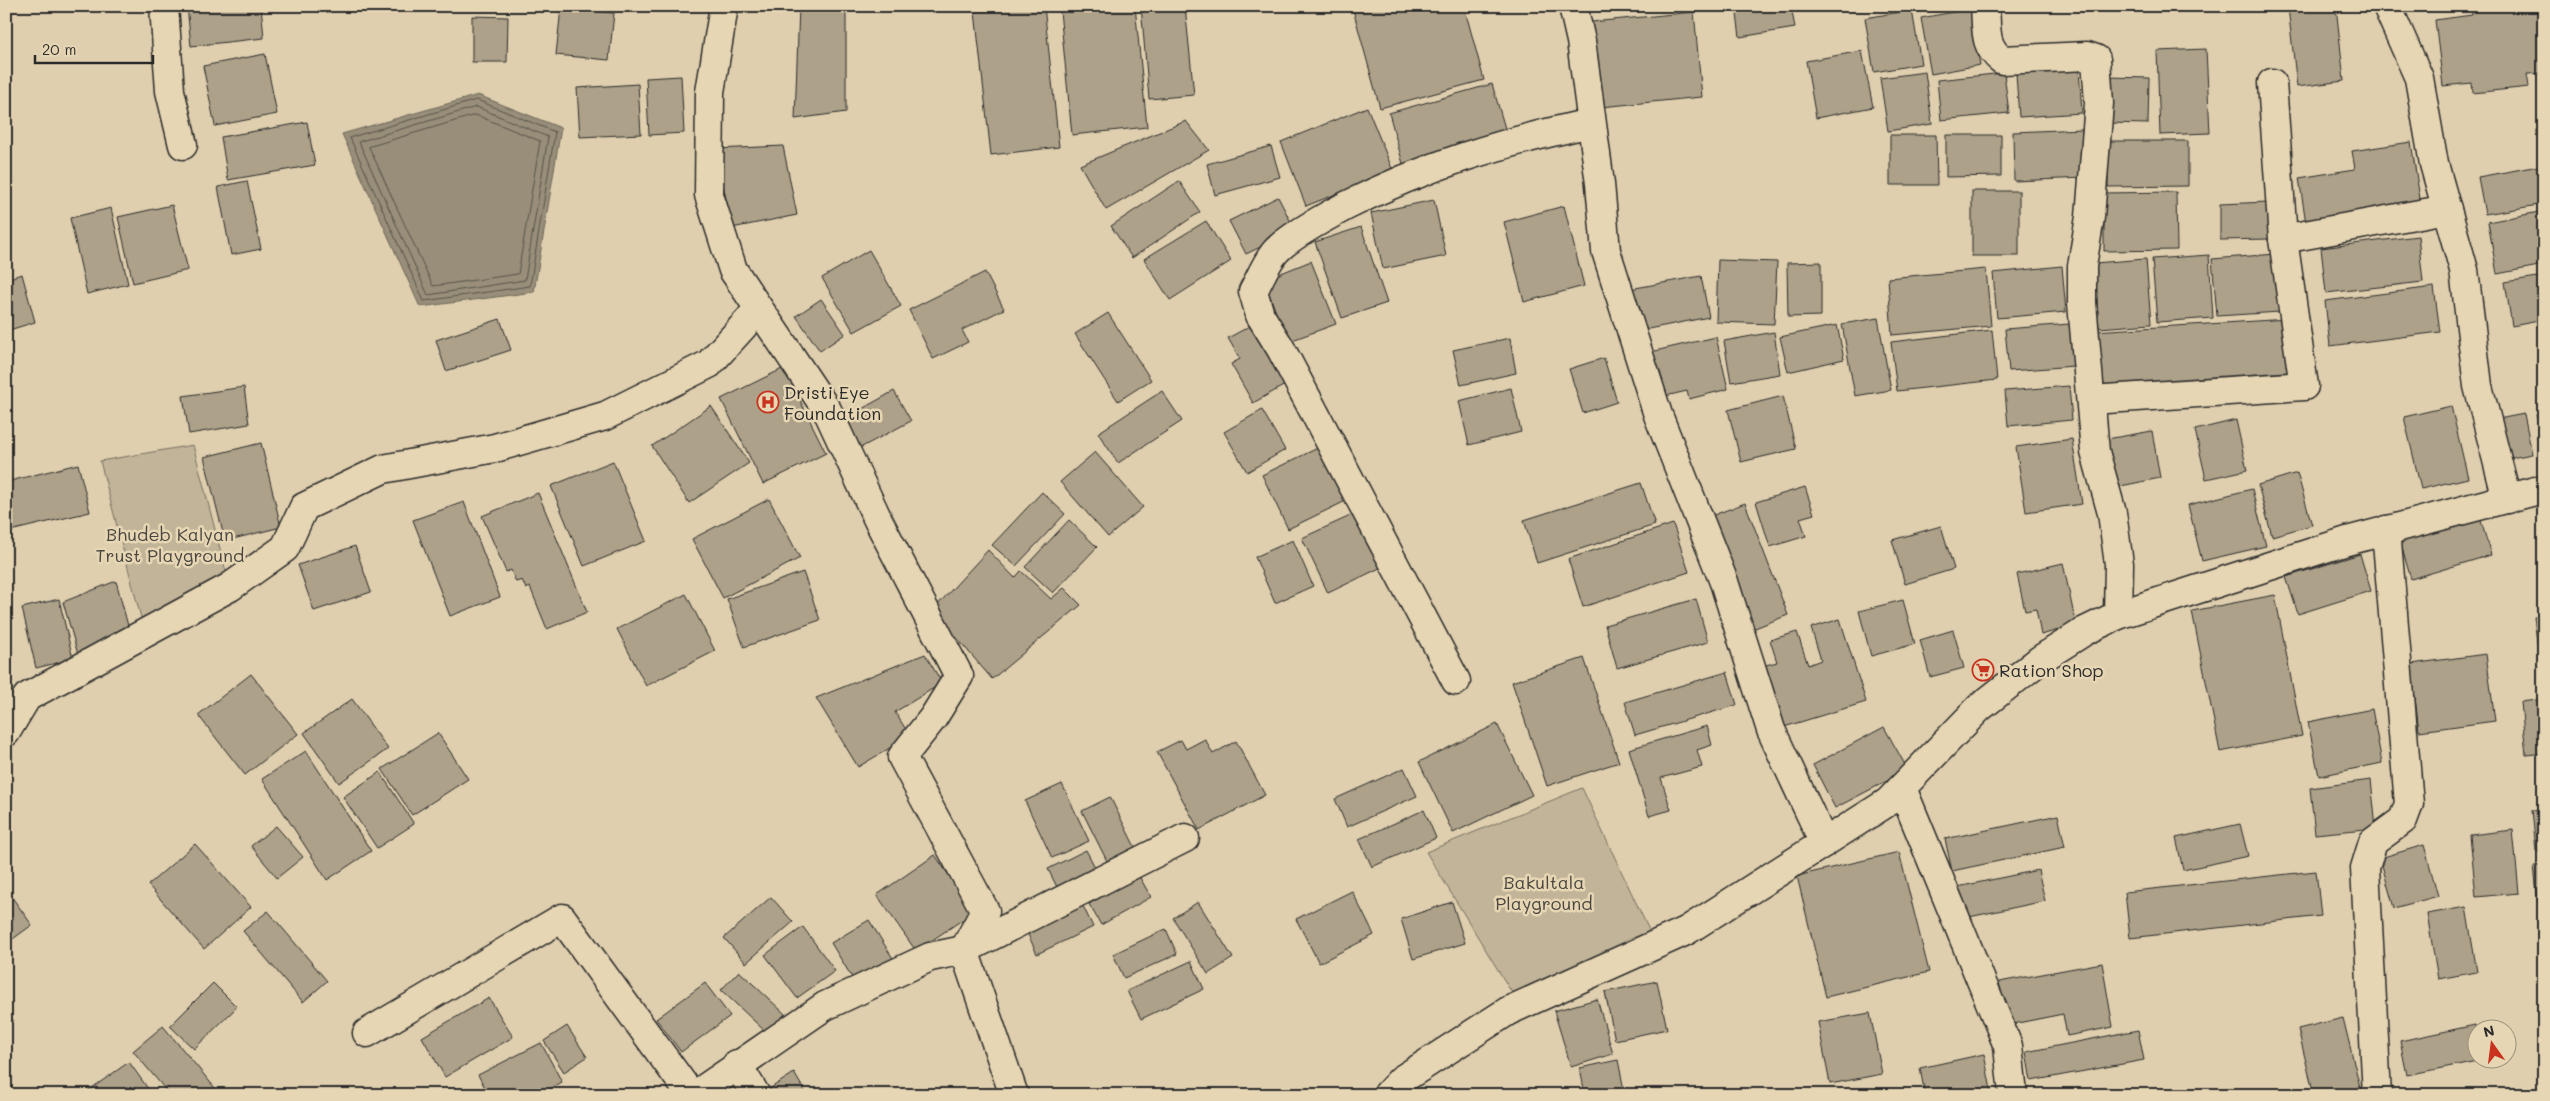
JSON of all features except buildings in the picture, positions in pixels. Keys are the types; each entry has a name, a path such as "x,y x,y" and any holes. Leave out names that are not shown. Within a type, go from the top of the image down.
{"street":[{"path":"164,6 170,90 183,145"},
{"path":"724,6 710,92 709,195 733,270 826,410 878,520 959,676 933,718 902,757 985,911 964,950 1014,1095"},
{"path":"1574,6 1581,41 1600,184 1606,252 1627,323 1658,415 1724,582 1771,730 1824,843"},
{"path":"1985,6 1987,36 1991,52 2002,60 2087,56 2096,59 2099,103 2090,217 2082,266 2082,302 2095,452 2112,513 2119,564 2118,615"},
{"path":"2387,6 2419,78 2434,164 2464,270 2478,386 2507,499"},
{"path":"2091,400 2304,386 2283,239 2272,83"},
{"path":"1456,681 1281,349 1260,316 1253,292 1275,252 1320,220 1396,181 1470,153 1534,135 1591,123"},
{"path":"2283,239 2447,209"},
{"path":"6,732 27,697 239,582 285,548 304,507 383,469 495,448 605,416 709,364 758,310"},
{"path":"1388,1095 1401,1080 1508,1011 1686,931 1888,802 1978,708 2041,659 2085,631 2118,615 2347,540 2544,491"},
{"path":"2377,1095 2364,868 2373,842 2403,820 2409,804 2386,530"},
{"path":"1902,788 2008,1046 2014,1095"},
{"path":"695,1095 737,1064 825,1006 930,957 964,950 1185,838"},
{"path":"367,1033 562,918 691,1095"},
{"path":"737,1064 756,1095"}],"green space":[{"name":"Bhudeb Kalyan Trust Playground","path":"193,445 230,587 145,633 100,461"},
{"name":"Bakultala Playground","path":"1582,788 1656,945 1520,1006 1426,852"}],"water":[{"path":"478,95 561,128 534,292 420,307 342,134"}],"place":[{"name":"Dristi Eye Foundation","path":"768,402"},
{"name":"Ration Shop","path":"1983,670"}]}
